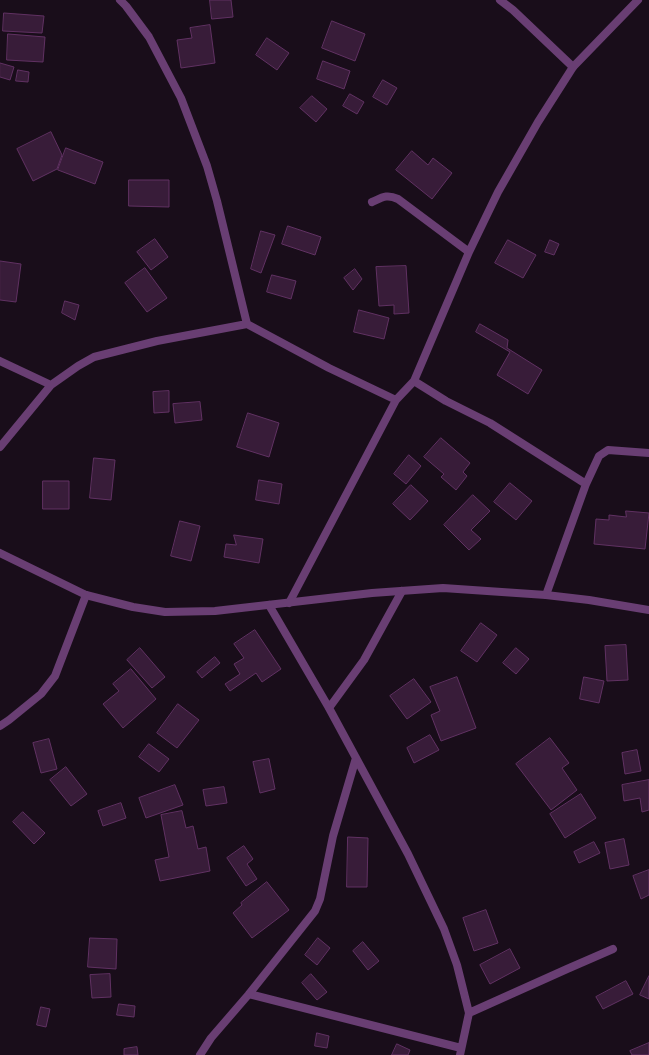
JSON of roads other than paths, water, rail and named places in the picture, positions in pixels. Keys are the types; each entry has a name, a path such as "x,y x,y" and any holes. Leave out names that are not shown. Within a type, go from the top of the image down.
{"street":[{"path":"120,0 149,37 181,98 207,166 218,201 247,324"},
{"path":"500,0 513,10 573,67"},
{"path":"289,603 396,400 414,381 469,252 498,192 538,122 573,67 638,0"},
{"path":"372,202 386,196 391,196 398,199 469,252"},
{"path":"0,447 51,385 94,357 158,341 247,324 330,368 396,400"},
{"path":"0,361 51,385"},
{"path":"414,381 446,401 490,422 586,484"},
{"path":"546,595 586,484 599,456 608,450 649,453"},
{"path":"0,553 86,595 133,607 165,612 215,611 402,590 444,588 546,595 589,600 649,610"},
{"path":"329,708 364,660 402,590"},
{"path":"0,726 41,694 55,676 86,595"},
{"path":"249,994 461,1051 469,1013 457,965 444,929 408,854 329,708 268,605"},
{"path":"200,1055 211,1038 249,994 315,911 320,899 333,836 356,758"},
{"path":"469,1013 613,949"}]}
